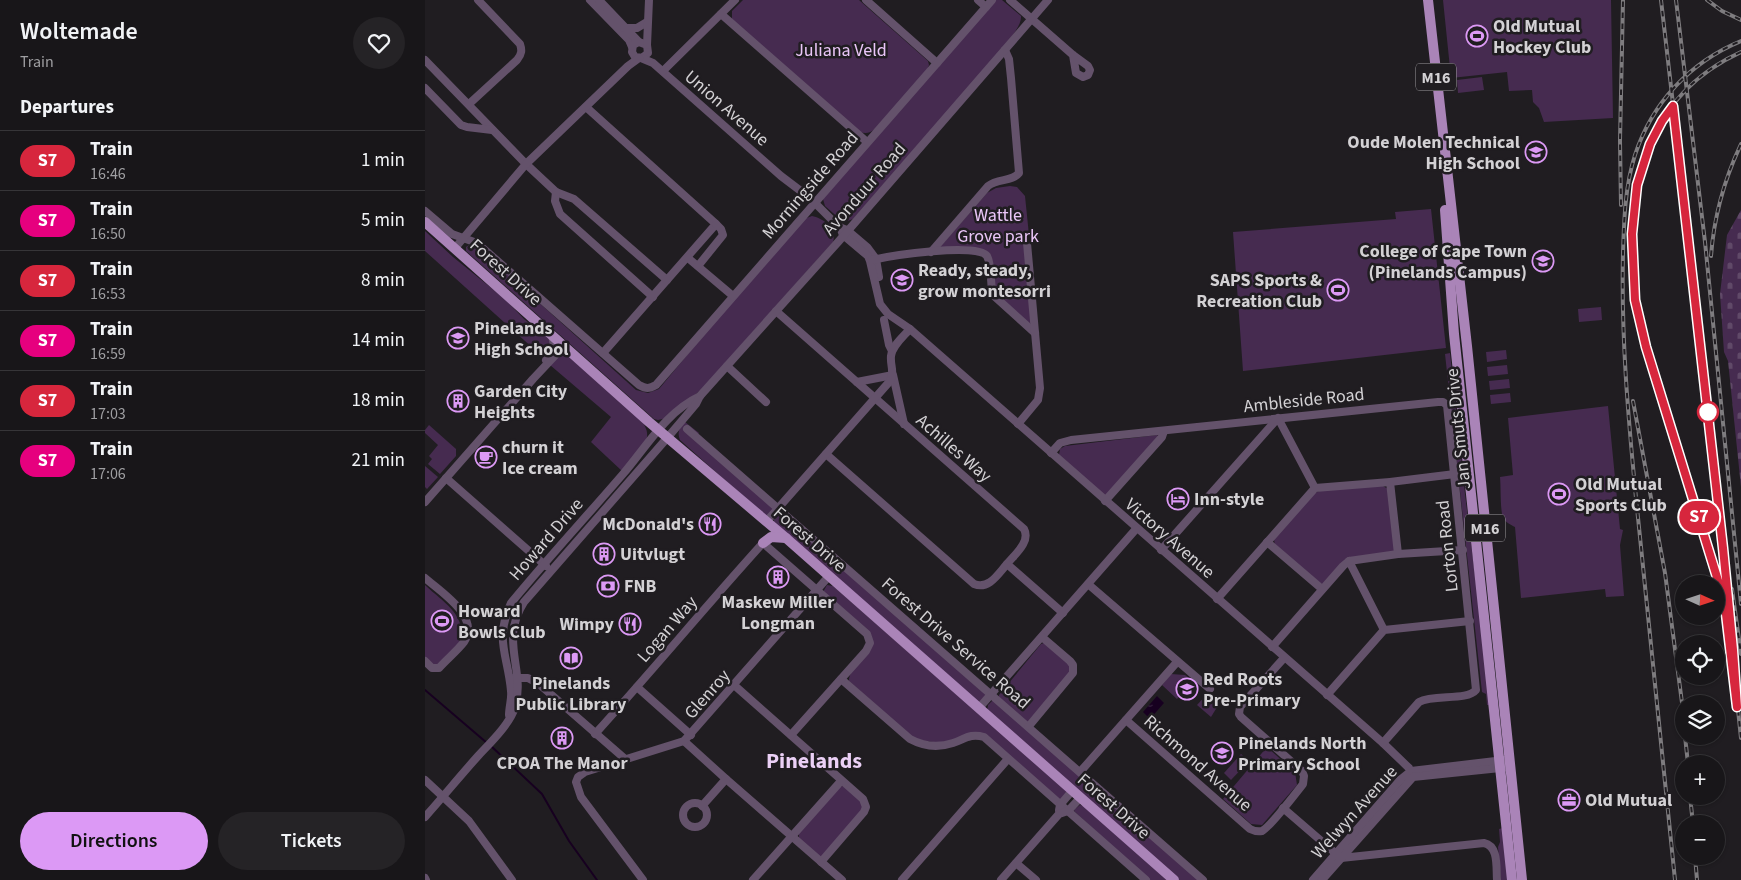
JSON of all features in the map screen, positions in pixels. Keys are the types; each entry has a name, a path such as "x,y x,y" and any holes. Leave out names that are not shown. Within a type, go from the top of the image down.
{"main road":[{"name":"Jan Smuts Drive","path":"1428,0 1467,346 1505,764 1512,880"},
{"name":"Forest Drive","path":"425,222 1174,880"},
{"path":"763,543 771,538 786,538"},
{"name":"Jan Smuts Drive","path":"1505,764 1522,880"}],"street":[{"path":"469,104 517,60 522,50 520,44 478,0"},
{"name":"Union Avenue","path":"590,0 622,29"},
{"name":"Union Avenue","path":"599,0 653,63 843,231"},
{"path":"455,248 526,164 628,66 640,50 647,26 649,0"},
{"path":"663,71 735,0"},
{"path":"866,0 937,62"},
{"path":"978,0 986,7"},
{"name":"Morningside Road","path":"603,353 639,385 651,388 656,385 991,0"},
{"path":"1010,0 1073,55"},
{"name":"Avonduur Road","path":"669,437 696,404 700,396 776,311 843,231 1048,0"},
{"path":"721,14 867,142"},
{"path":"622,29 647,26"},
{"path":"931,252 988,186 999,180 1013,178 1019,173 1009,58 1005,50"},
{"path":"425,60 492,130 556,192 574,199 667,280"},
{"path":"425,88 461,125 492,130"},
{"path":"587,107 721,229 723,235 698,266"},
{"path":"556,192 555,201 560,214 653,297"},
{"path":"425,211 452,234 477,243 603,353 716,224"},
{"path":"843,231 873,260 890,255 975,250 982,252 987,257 989,264 993,295 1035,333"},
{"path":"1018,424 1034,406 1040,394 1027,243"},
{"path":"688,258 733,296"},
{"name":"Victory Avenue","path":"873,260 880,304 888,314 910,329 1137,528 1383,744 1403,762 1412,774"},
{"name":"Achilles Way","path":"776,311 1024,529 1026,540 989,583 979,586 974,584 826,454"},
{"path":"884,320 889,345 892,350"},
{"path":"904,424 891,359 892,350 910,329"},
{"path":"535,376 553,348 552,334"},
{"path":"425,502 535,376 564,346"},
{"path":"727,366 766,402"},
{"path":"857,382 893,375"},
{"path":"767,522 893,375"},
{"name":"Avonduur Road","path":"659,429 691,400 700,396"},
{"name":"Ambleside Road","path":"1051,453 1065,441 1438,402 1443,402 1447,405"},
{"name":"Lorton Road","path":"1383,744 1419,702 1427,699 1470,694 1476,690 1477,684 1447,405"},
{"path":"1161,550 1278,418 1315,488"},
{"name":"Howard Drive","path":"513,678 502,641 504,618 511,603 634,461 659,429"},
{"name":"Forest Drive Service Road","path":"687,429 1203,880"},
{"path":"1105,501 1162,437 1164,431"},
{"name":"Howard Drive","path":"425,817 497,734 515,705 512,642 515,621 524,602 669,437"},
{"path":"692,444 697,437"},
{"path":"1217,599 1315,488 1455,474"},
{"path":"446,478 552,570"},
{"path":"1390,482 1398,554"},
{"path":"979,708 1137,528"},
{"path":"1267,542 1322,589"},
{"path":"763,543 867,634 870,643 866,651 791,735"},
{"name":"Logan Way","path":"595,734 763,543"},
{"path":"1272,647 1349,561 1398,554 1463,550"},
{"path":"1349,561 1384,630"},
{"path":"1007,564 1063,613"},
{"name":"Glenroy","path":"643,880 581,797 576,782 578,777 585,772 624,758 684,741 829,576"},
{"path":"425,578 461,610 467,622 464,642 439,668 431,668 425,660"},
{"path":"1088,584 1210,689"},
{"path":"1327,695 1384,630 1470,621"},
{"path":"1029,726 1073,673 1073,665 1070,661 1042,637"},
{"name":"Richmond Avenue","path":"1126,720 1250,829 1260,831 1265,829 1303,784 1304,776 1302,771 1241,717 1239,710 1284,658"},
{"path":"1080,772 1177,662"},
{"path":"513,678 528,678 539,684 624,758"},
{"path":"841,679 910,739 919,744 926,746 944,745 976,735 984,738 1146,880"},
{"path":"734,685 863,799 866,807 821,862"},
{"path":"637,687 691,735"},
{"path":"684,741 726,780 843,880"},
{"path":"608,764 611,747"},
{"path":"902,880 1007,760"},
{"path":"1401,779 1405,770 1403,762"},
{"name":"Welwyn Avenue","path":"1322,880 1401,779 1412,774 1505,764"},
{"name":"Welwyn Avenue","path":"1313,880 1339,856 1412,774"},
{"path":"425,780 469,821 512,880"},
{"path":"702,806 726,780"},
{"path":"753,880 841,781"},
{"path":"1059,814 1060,805 1076,794"},
{"path":"1001,880 1059,814 1068,811 1076,794"},
{"path":"1283,808 1339,856 1489,844 1493,847 1497,880"},
{"path":"1017,863 1036,880"}],"green space":[{"name":"Juliana Veld","path":"743,0 859,0 928,61 929,65 927,70 875,129 868,133 860,132 732,22 732,11"},
{"path":"996,0 1002,0 1021,16 1015,32 853,219 845,222 841,220 825,206 823,199 825,195"},
{"path":"1443,0 1611,0 1613,118 1544,122 1539,108 1533,102 1532,90 1509,91 1507,72 1451,78"},
{"path":"1482,77 1484,90 1458,93 1457,80"},
{"name":"Wattle Grove park","path":"1017,187 1025,196 1034,284 1031,323 1029,324 996,294 989,257 942,250 940,247 987,193 996,188"},
{"name":"SAPS Sports & Recreation Club","path":"1431,209 1446,348 1243,371 1233,232 1396,219 1395,212"},
{"path":"1741,210 1741,487 1728,361 1724,352 1720,294 1727,235"},
{"path":"812,216 821,219 829,225 833,233 833,242 702,389 667,418 658,420 654,419 466,251 466,247 469,245 476,246 636,390 648,393 659,389 735,297 804,219"},
{"path":"425,231 551,341 551,345 544,358 425,251"},
{"path":"1601,307 1602,320 1579,322 1578,309"},
{"path":"1506,350 1507,359 1487,362 1486,352"},
{"path":"1450,353 1491,705 1487,705 1486,694 1482,692 1445,354"},
{"path":"563,355 568,356 642,421 647,431 646,440 622,471 591,442 611,417 550,365"},
{"path":"1507,365 1508,374 1488,376 1487,367"},
{"path":"1509,379 1510,388 1490,390 1489,381"},
{"path":"1510,393 1511,402 1491,404 1490,395"},
{"name":"Old Mutual Sports Club","path":"1608,406 1620,529 1623,530 1620,545 1624,596 1606,597 1605,589 1521,598 1515,527 1503,518 1501,504 1500,477 1513,475 1508,418"},
{"path":"685,422 699,433 695,438 774,508 768,515 764,515 680,440 679,430"},
{"path":"429,425 456,449 456,456 440,474 428,464 432,459 429,456 438,445 425,433"},
{"path":"1157,435 1159,437 1108,495 1102,495 1059,455 1060,449 1065,446"},
{"path":"425,466 438,477 427,489 425,487"},
{"path":"1383,486 1388,489 1396,549 1394,553 1353,559 1323,585 1275,546 1274,539 1315,493 1322,490"},
{"path":"781,514 986,695 979,703 774,522 774,519"},
{"name":"Howard Bowls Club","path":"425,585 456,615 462,630 463,640 439,665 432,664 425,657"},
{"path":"827,585 833,586 1067,791 1062,801 986,737 951,744 915,740 849,681 852,671 867,654 872,645 823,592"},
{"path":"1044,643 1072,666 1072,670 1027,723 999,695 1041,644"},
{"path":"1171,674 1185,675 1199,686 1196,690 1186,682 1180,689 1183,692 1177,699 1162,685"},
{"path":"1207,694 1219,704 1211,717 1197,705"},
{"path":"993,700 1199,880 1179,880 987,711 988,705"},
{"path":"1267,747 1295,772 1297,785 1262,825 1251,824 1223,799"},
{"path":"1241,754 1248,762 1231,780 1224,773"},
{"path":"843,786 863,802 863,811 821,858 799,840 799,832 839,787"},
{"path":"1080,805 1084,806 1169,880 1149,880 1074,811"},
{"path":"1503,828 1509,880 1501,880 1498,847 1500,842 1499,829"}],"water":[{"path":"1157,696 1164,703 1150,719 1143,712"}],"waterway":[{"path":"425,690 487,743"},
{"path":"491,746 542,794 569,841 597,880"}],"railway":[{"path":"1621,205 1620,141 1623,0"},
{"path":"1661,0 1728,597"},
{"path":"1676,0 1705,242 1741,604"},
{"path":"1707,0 1722,11 1741,20"},
{"path":"1675,880 1628,406 1623,314 1625,216 1627,191 1635,155 1642,136 1652,118 1675,86 1705,60 1741,41"},
{"path":"1741,52 1710,70 1684,91 1665,116 1650,143 1640,173 1634,205 1632,239 1635,297 1642,333 1704,530 1722,594 1732,655 1741,738"},
{"path":"1711,256 1721,198 1741,144"},
{"path":"1633,401 1665,573 1681,695"},
{"path":"1732,589 1741,654"},
{"path":"1686,745 1687,755"},
{"path":"1691,805 1692,815"},
{"path":"1696,865 1697,880"}],"train":[{"name":"S7","path":"1673,106 1723,548 1736,677 1737,707 1726,614 1720,587 1646,347 1635,300 1632,234 1633,209 1637,185 1642,164 1653,135 1673,106"}],"place":[{"name":"Old Mutual Hockey Club","path":"1477,36"},
{"name":"Oude Molen Technical High School","path":"1536,152"},
{"name":"College of Cape Town (Pinelands Campus)","path":"1543,261"},
{"name":"Ready, steady, grow montesorri","path":"902,280"},
{"name":"SAPS Sports & Recreation Club","path":"1338,290"},
{"name":"Pinelands High School","path":"458,338"},
{"name":"Garden City Heights","path":"458,401"},
{"name":"churn it Ice cream","path":"486,457"},
{"name":"Old Mutual Sports Club","path":"1559,494"},
{"name":"Inn-style","path":"1178,499"},
{"name":"McDonald's","path":"710,524"},
{"name":"Uitvlugt","path":"604,554"},
{"name":"Maskew Miller Longman","path":"778,577"},
{"name":"FNB","path":"608,586"},
{"name":"Howard Bowls Club","path":"442,621"},
{"name":"Wimpy","path":"630,624"},
{"name":"Pinelands Public Library","path":"571,658"},
{"name":"Red Roots Pre-Primary","path":"1187,689"},
{"name":"CPOA The Manor","path":"562,738"},
{"name":"Pinelands North Primary School","path":"1222,753"},
{"name":"Old Mutual","path":"1569,800"}],"district":[{"name":"Pinelands","path":"814,760"}]}
